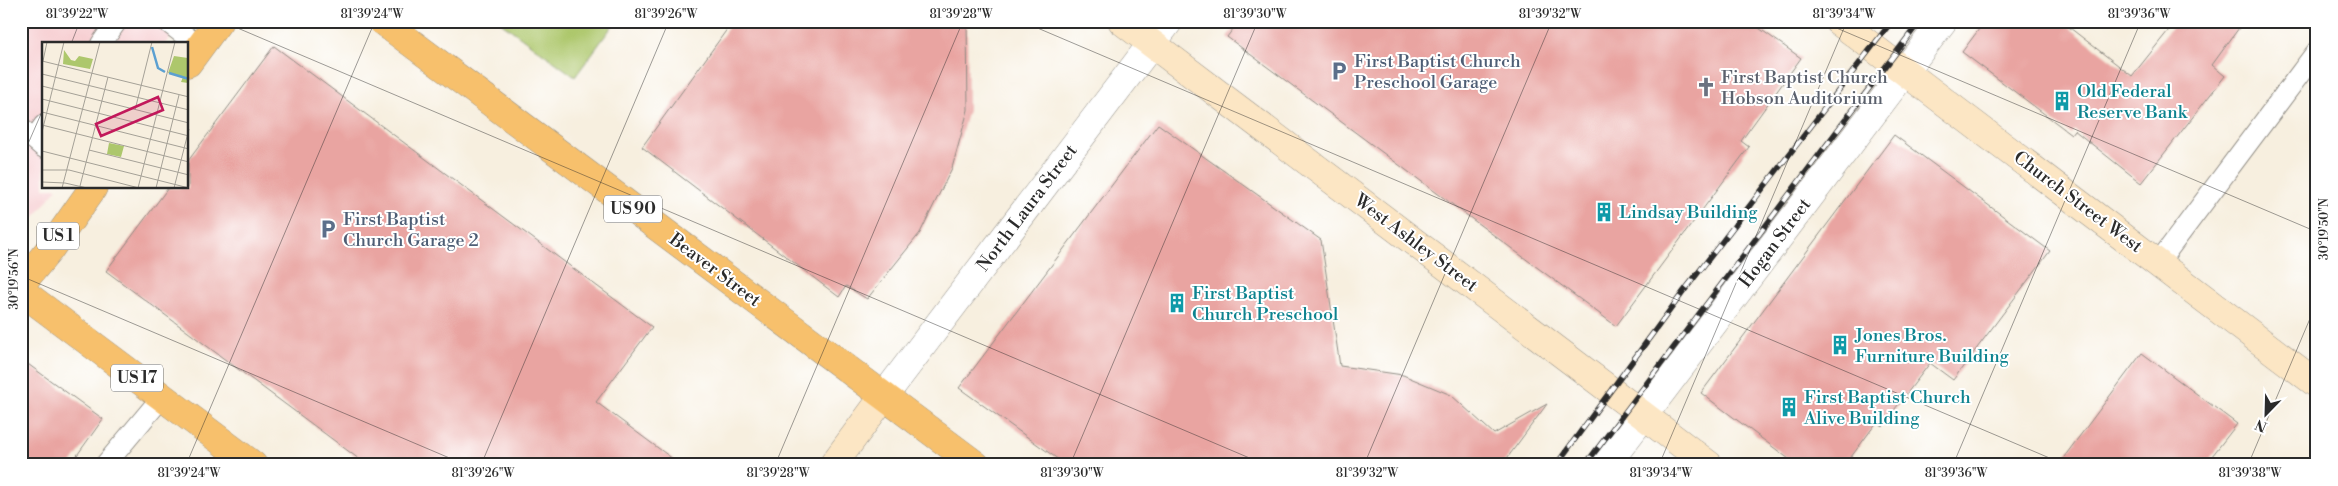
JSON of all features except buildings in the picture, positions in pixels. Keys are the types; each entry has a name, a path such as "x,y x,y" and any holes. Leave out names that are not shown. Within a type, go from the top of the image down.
{"main road":[{"path":"194,55 219,21"},
{"name":"Beaver Street","path":"382,21 976,465"},
{"name":"US 1","path":"21,284 50,249 90,189"},
{"name":"US 17","path":"21,291 253,465"}],"street":[{"name":"West Ashley Street","path":"1122,21 1709,465"},
{"name":"North Laura Street","path":"884,396 1170,21"},
{"name":"Church Street West","path":"1838,21 2317,384"},
{"name":"Hogan Street","path":"1606,465 1944,21"},
{"path":"833,465 884,396"}],"lane":[{"path":"102,42 117,21"},
{"path":"166,21 183,42"},
{"path":"2158,263 2317,52"},
{"path":"105,465 162,397"}],"shaded area":[{"path":"21,21 183,21 167,42 42,42 42,189 56,189 33,219 21,225"}],"green space":[{"path":"499,21 616,21 575,77"}],"railway":[{"path":"1556,465 1684,291 1892,21"},
{"path":"1585,465 1920,21"}],"place":[{"name":"First Baptist Church Preschool Garage","path":"1339,71"},
{"name":"First Baptist Church Hobson Auditorium","path":"1706,87"},
{"name":"Old Federal Reserve Bank","path":"2062,101"},
{"name":"Lindsay Building","path":"1604,212"},
{"name":"First Baptist Church Garage 2","path":"328,229"},
{"name":"First Baptist Church Preschool","path":"1177,303"},
{"name":"Jones Bros. Furniture Building","path":"1840,345"},
{"name":"First Baptist Church Alive Building","path":"1789,407"}]}
